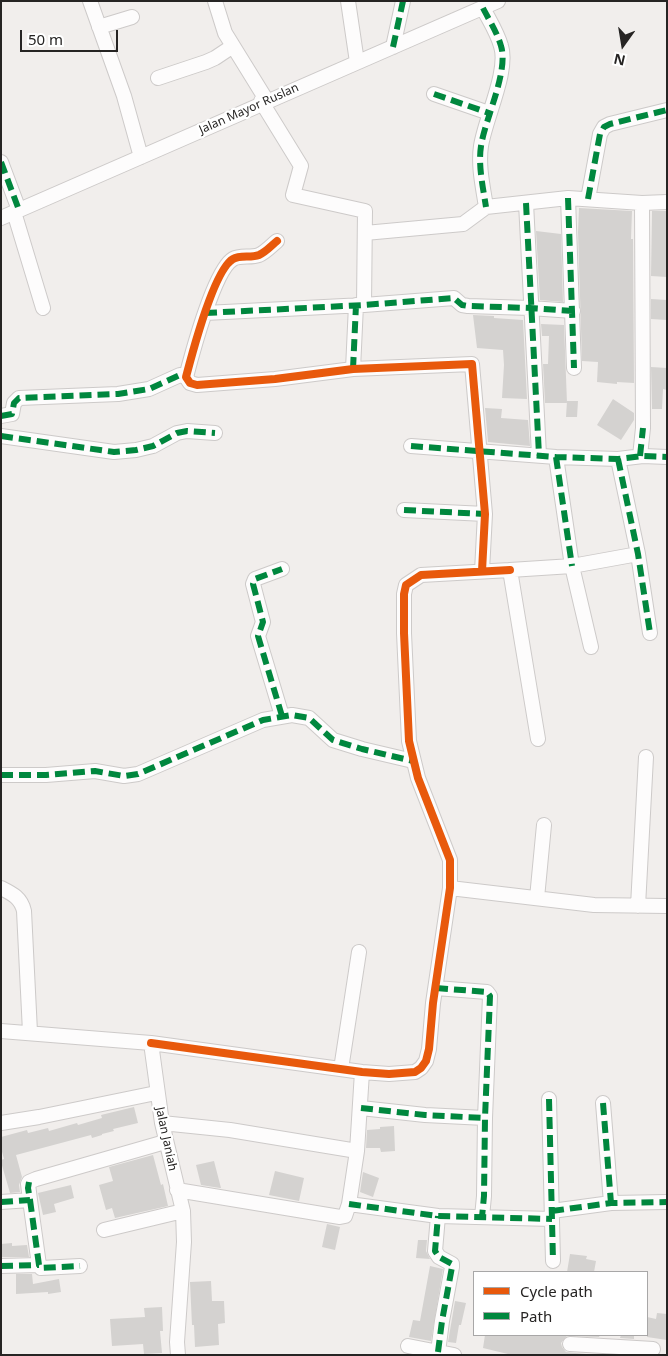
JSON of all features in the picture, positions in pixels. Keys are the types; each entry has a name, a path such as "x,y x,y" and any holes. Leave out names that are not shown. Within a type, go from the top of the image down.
{"street":[{"path":"90,1 124,96 141,157"},
{"path":"216,1 225,33 301,166 293,195 365,211 360,305 353,369"},
{"path":"348,1 357,62"},
{"path":"393,47 402,1"},
{"path":"486,207 480,168 481,147 500,75 502,47 488,4"},
{"name":"Jalan Mayor Ruslan","path":"12,213 488,4"},
{"path":"99,27 132,17"},
{"path":"158,78 215,58 233,46"},
{"path":"434,94 489,113"},
{"path":"588,199 600,134 604,127 667,110"},
{"path":"1,162 12,213 42,308"},
{"path":"365,233 463,224 486,207 568,198 667,202"},
{"path":"568,198 574,368"},
{"path":"640,456 643,428 642,202"},
{"path":"526,203 539,455"},
{"path":"186,377 194,344 215,286 230,260 238,257 259,255 278,241"},
{"path":"205,313 454,298 462,305 468,306 573,311"},
{"path":"1,416 12,414 17,398 118,394 149,389 180,375 186,377 190,383 197,385 275,379 353,369 472,364 485,514 482,571"},
{"path":"1,436 114,452 153,446 177,433 186,431 215,433"},
{"path":"411,446 556,457 618,459 640,456 667,457"},
{"path":"556,457 572,566 591,647"},
{"path":"618,459 638,554 650,633"},
{"path":"404,510 485,514"},
{"path":"1,1031 151,1043 362,1072 415,1072 421,1068 426,1061 429,1049 450,888 450,860 438,826 426,803 409,741 404,633 404,590 406,585 422,575 572,566 638,554"},
{"path":"282,569 255,579 253,584 262,622 258,636 282,716"},
{"path":"510,570 538,739"},
{"path":"1,775 46,775 95,771 124,776 138,774 263,720 292,715 309,718 333,740 413,761"},
{"path":"638,906 646,757"},
{"path":"537,898 544,825"},
{"path":"1,888 16,896 22,903 24,911 30,1032"},
{"path":"450,888 594,906 667,906"},
{"path":"341,1069 359,952"},
{"path":"436,988 479,990 487,992 490,996 482,1217"},
{"name":"Jalan Janiah","path":"151,1043 156,1093 165,1142 183,1211 184,1242 177,1342 178,1355"},
{"path":"178,1190 340,1217 345,1216 349,1204 357,1151 362,1072"},
{"path":"1,1123 156,1093"},
{"path":"549,1099 553,1262"},
{"path":"603,1103 611,1204"},
{"path":"361,1108 425,1115 485,1118"},
{"path":"162,1123 230,1130 357,1151"},
{"path":"39,1265 28,1188 29,1182 165,1142"},
{"path":"1,1202 30,1200"},
{"path":"349,1204 438,1216 482,1217 552,1215 611,1204 667,1202"},
{"path":"104,1230 183,1211"},
{"path":"438,1216 435,1250 439,1257 452,1264 438,1352"},
{"path":"1,1266 39,1265 41,1268 45,1268 80,1266"},
{"path":"570,1344 653,1348"},
{"path":"408,1346 454,1355"}],"building":[{"path":"579,208 632,211 634,383 597,382 598,362 582,361"},
{"path":"652,211 667,211 667,277 651,276"},
{"path":"536,231 561,234 563,302 540,300"},
{"path":"651,299 667,300 667,320 651,319"},
{"path":"473,315 523,320 527,399 502,398 503,350 477,348"},
{"path":"541,324 564,325 567,403 545,403 543,364 548,364 549,336 542,336"},
{"path":"651,367 667,368 667,390 663,389 662,409 652,409"},
{"path":"613,399 634,413 634,420 621,440 597,425"},
{"path":"567,401 578,401 577,417 566,417"},
{"path":"485,408 502,409 501,418 528,420 530,446 488,442"},
{"path":"134,1107 138,1123 113,1129 114,1131 92,1138 91,1135 16,1155 22,1177 19,1185 20,1192 10,1193 1,1162 4,1159 1,1137 27,1130 28,1133 48,1128 49,1131 77,1123 78,1125 102,1118 101,1115"},
{"path":"394,1126 395,1151 381,1152 380,1148 366,1148 367,1130"},
{"path":"153,1155 168,1206 115,1218 112,1208 106,1210 99,1185 113,1181 109,1167"},
{"path":"214,1161 221,1188 201,1185 196,1165"},
{"path":"275,1171 304,1178 299,1201 269,1195"},
{"path":"363,1172 379,1178 373,1197 360,1192"},
{"path":"71,1185 74,1198 54,1204 56,1212 43,1215 38,1193"},
{"path":"327,1224 340,1227 335,1250 322,1247"},
{"path":"418,1240 427,1240 426,1251 430,1259 416,1258"},
{"path":"12,1243 12,1246 27,1245 29,1257 1,1257 1,1244"},
{"path":"570,1254 587,1256 586,1259 596,1261 594,1271 567,1271"},
{"path":"430,1266 443,1269 431,1341 409,1337 413,1320 420,1321"},
{"path":"16,1274 32,1274 33,1284 59,1279 61,1292 16,1294"},
{"path":"211,1281 212,1301 224,1301 225,1323 218,1324 219,1345 195,1347 190,1282"},
{"path":"455,1301 466,1303 456,1343 448,1342"},
{"path":"162,1307 163,1331 160,1331 162,1353 144,1354 143,1344 112,1346 110,1319 145,1317 144,1308"},
{"path":"657,1313 667,1314 667,1340 647,1337 648,1317 656,1319"},
{"path":"485,1336 567,1336 561,1343 566,1352 596,1355 512,1355 483,1348"},
{"path":"567,1336 600,1336 599,1337"},
{"path":"621,1336 634,1336 634,1339 620,1338"}],"marked path":[{"path":"393,47 403,1"},
{"path":"483,8 497,36 503,56 499,82 483,135 480,154 480,169 486,207"},
{"path":"434,94 489,113"},
{"path":"588,199 600,134 604,127 667,110"},
{"path":"1,162 19,210"},
{"path":"568,198 574,368"},
{"path":"526,203 539,455"},
{"path":"205,313 364,305 454,298 462,305 468,306 573,311"},
{"path":"353,369 356,305"},
{"path":"1,416 12,414 14,403 19,398 118,394 149,389 180,375 186,377"},
{"path":"640,456 643,428"},
{"path":"1,436 114,452 153,446 177,433 187,431 215,433"},
{"path":"411,446 556,457 618,459 643,456 667,457"},
{"path":"556,457 572,566"},
{"path":"618,459 638,554 650,633"},
{"path":"404,510 485,514"},
{"path":"282,569 255,579 253,584 263,622 258,636 282,716"},
{"path":"1,775 46,775 95,771 124,776 138,774 263,720 292,715 309,718 333,740 413,761"},
{"path":"436,988 487,992 490,996 482,1217"},
{"path":"549,1099 553,1261"},
{"path":"603,1103 611,1203"},
{"path":"361,1108 425,1115 485,1118"},
{"path":"1,1202 30,1200 29,1182"},
{"path":"30,1200 41,1268 80,1266"},
{"path":"552,1211 611,1203 667,1202"},
{"path":"349,1204 438,1216 552,1219"},
{"path":"438,1216 435,1251 439,1257 452,1264 452,1267 438,1352"},
{"path":"1,1266 39,1265"}],"cycle path":[{"path":"277,241 259,255 236,258 226,266 211,295 186,377 190,383 197,385 275,379 353,369 472,364 485,514 482,571"},
{"path":"151,1043 362,1072 389,1074 415,1072 421,1068 426,1061 429,1049 433,1003 450,888 450,860 418,778 409,741 404,594 406,585 421,575 510,570"}]}
